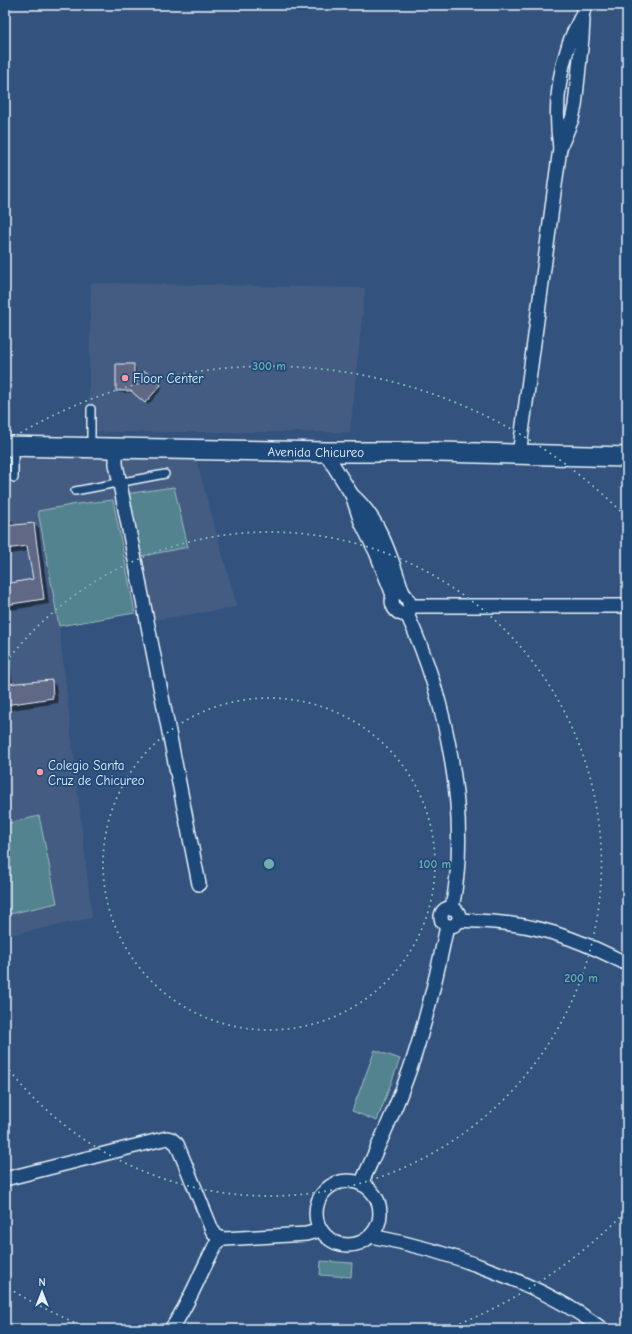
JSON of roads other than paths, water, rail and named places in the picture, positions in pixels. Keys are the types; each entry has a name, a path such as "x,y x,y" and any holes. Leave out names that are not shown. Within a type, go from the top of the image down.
{"main road":[{"name":"Avenida Chicureo","path":"10,446 325,452 439,452 627,457"}],"street":[{"path":"560,148 572,119 584,10"},
{"path":"519,455 560,148 557,118 559,85 568,47 584,10"},
{"path":"116,448 116,464 199,884"},
{"path":"325,452 352,495 361,522 398,594 407,597 409,610 434,685 446,731 453,776 458,848 457,877 452,908 459,914 453,923 414,1057 388,1124 361,1184"},
{"path":"409,610 627,606"},
{"path":"453,923 506,923 550,931 589,945 627,964"},
{"path":"5,1179 167,1138 171,1139 177,1144 212,1230 215,1235 220,1238 306,1234 321,1230"},
{"path":"340,1182 361,1184 367,1187 375,1196 380,1207 380,1220 375,1231 371,1236 356,1244 345,1245 334,1242 321,1230 317,1220 317,1209 320,1199 326,1190 340,1182"},
{"path":"371,1236 430,1250 503,1276 567,1306 586,1317 602,1329"},
{"path":"171,1329 188,1303 208,1256 220,1238"}],"lane":[{"path":"91,409 91,447"},
{"path":"10,446 14,478"},
{"path":"75,491 165,474"}],"place":[{"name":"Floor Center","path":"125,378"},
{"name":"Colegio Santa Cruz de Chicureo","path":"40,772"}]}
